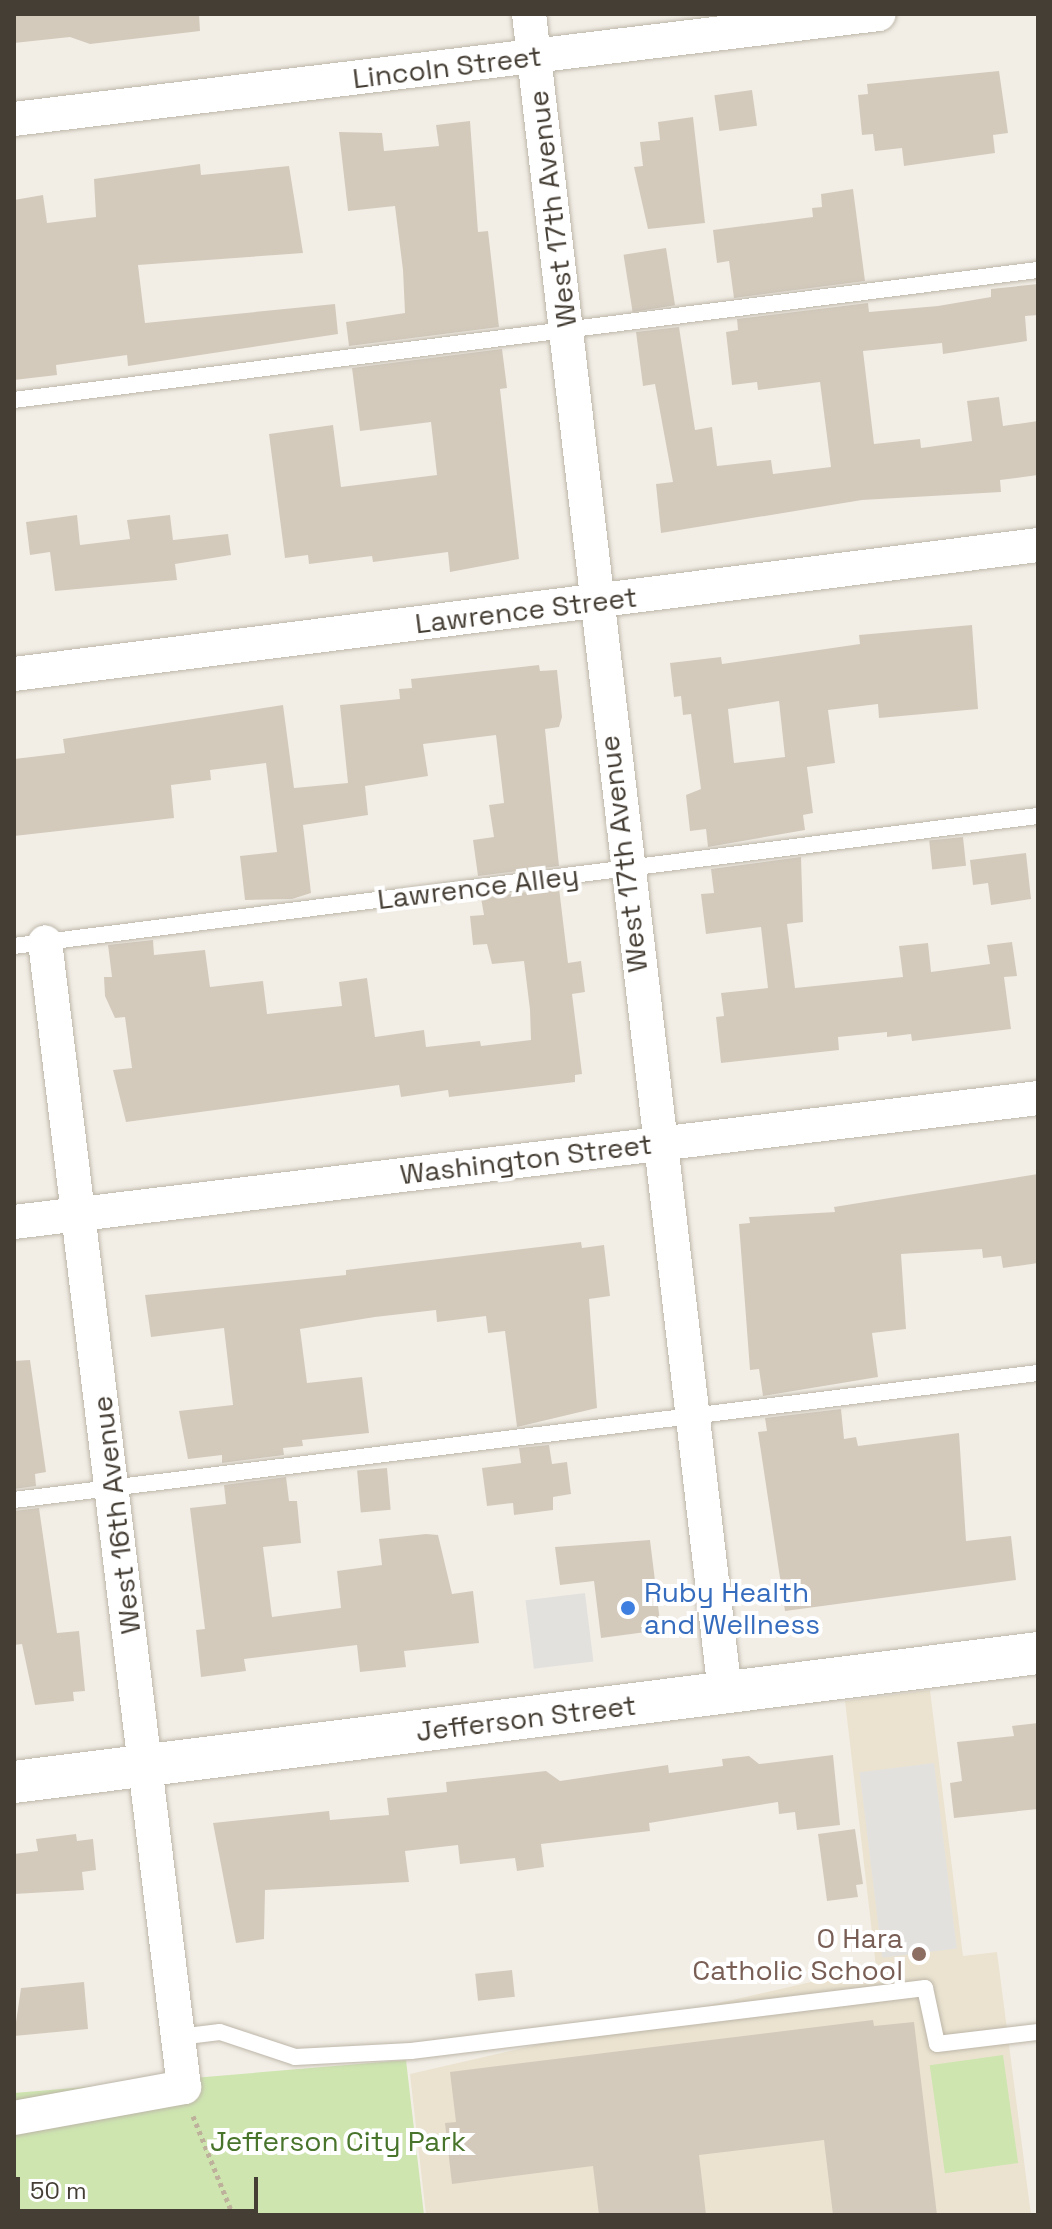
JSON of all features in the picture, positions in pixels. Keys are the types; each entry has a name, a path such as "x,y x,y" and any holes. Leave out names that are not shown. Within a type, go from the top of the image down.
{"street":[{"name":"West 17th Avenue","path":"529,14 657,1143 725,1692"},
{"name":"Lincoln Street","path":"14,119 879,14"},
{"name":"Lawrence Street","path":"15,665 594,602 1038,545"},
{"name":"West 16th Avenue","path":"29,944 78,1214 184,2087"},
{"name":"Washington Street","path":"14,1222 1038,1098"},
{"name":"Jefferson Street","path":"14,1782 1038,1653"},
{"path":"14,2118 184,2087"}],"lane":[{"path":"14,400 1038,270"},
{"name":"Lawrence Alley","path":"29,944 1038,816"},
{"path":"14,1500 1038,1373"},
{"path":"179,2037 220,2032 295,2057 411,2051 925,1988 937,2044 1038,2032"}],"path":[{"path":"184,2087 233,2215"}],"shaded area":[{"path":"585,1593 593,1661 534,1669 525,1600"},
{"name":"O Hara Catholic School","path":"930,1690 963,1956 997,1952 1031,2215 426,2215 410,2074 876,1967 845,1701"},
{"path":"934,1763 957,1949 882,1958 860,1772"}],"green space":[{"path":"1003,2055 1018,2163 945,2173 930,2065"},
{"name":"Jefferson City Park","path":"406,2060 424,2215 14,2215 14,2093"}],"building":[{"path":"14,14 199,14 200,31 90,44 70,37 14,43"},
{"path":"999,71 1008,133 993,135 995,153 904,166 902,148 875,151 873,134 862,135 858,95 868,94 867,84"},
{"path":"752,90 757,126 719,131 714,95"},
{"path":"693,117 705,223 648,229 634,167 643,166 640,142 660,140 658,122"},
{"path":"470,121 478,232 488,231 499,327 349,346 346,322 405,313 403,270 395,206 348,211 339,132 382,133 384,151 439,146 436,125"},
{"path":"200,164 201,175 289,166 303,253 138,265 145,323 335,304 338,334 128,366 127,355 56,365 57,375 14,380 14,200 43,195 47,223 96,217 94,179"},
{"path":"853,189 865,281 734,298 729,261 717,263 713,230 813,217 812,208 822,207 821,194"},
{"path":"666,248 675,305 633,312 624,255"},
{"path":"1038,284 1038,315 1025,316 1027,341 943,354 942,343 863,351 874,444 920,439 921,448 972,441 967,401 999,397 1003,426 1038,421 1038,475 1000,480 1001,492 862,500 661,533 656,484 673,482 655,384 643,386 636,332 679,327 695,430 712,427 717,466 771,460 773,474 831,467 820,382 758,390 757,382 732,385 726,332 738,330 737,319 868,303 869,312 938,306 991,297 991,289"},
{"path":"502,349 507,388 500,389 519,559 450,572 448,552 373,562 372,556 309,564 308,555 285,558 269,434 333,425 341,487 437,475 431,422 360,431 352,368"},
{"path":"77,515 80,545 130,539 127,520 170,515 173,540 228,534 231,555 175,564 177,580 55,591 50,552 30,555 26,522"},
{"path":"972,625 978,709 879,718 878,704 828,710 835,763 807,767 813,813 803,815 805,830 708,847 706,829 690,831 686,795 701,789 691,714 683,715 681,696 674,697 670,663 721,657 722,664 860,644 859,635","holes":["779,701 785,757 734,763 728,709"]},
{"path":"539,665 540,671 557,670 562,717 559,727 545,729 559,866 478,876 473,840 494,837 489,805 504,803 496,735 423,744 428,776 365,786 368,815 303,825 311,893 292,899 245,900 240,856 277,852 266,763 210,770 211,780 171,785 174,818 14,836 14,759 65,753 63,739 283,705 294,788 348,783 340,705 400,699 399,689 412,688 411,679"},
{"path":"963,837 966,866 932,869 929,841"},
{"path":"1026,853 1031,899 991,905 988,883 973,885 970,860"},
{"path":"801,857 803,922 787,924 795,988 903,977 899,946 928,943 931,972 990,964 987,945 1012,942 1017,976 1004,977 1011,1029 912,1041 911,1034 887,1037 887,1032 838,1037 839,1050 721,1063 716,1017 724,1016 721,993 768,988 761,927 706,934 701,894 714,893 711,869"},
{"path":"559,888 568,963 581,961 585,992 572,994 582,1074 575,1075 575,1082 449,1097 448,1090 401,1097 399,1085 126,1122 113,1070 132,1068 125,1017 115,1018 105,996 104,977 112,977 108,945 153,940 154,955 205,950 210,987 263,981 267,1014 342,1006 339,982 367,978 375,1037 424,1030 426,1047 480,1041 481,1046 531,1040 524,961 492,964 487,944 473,945 470,916 484,915 481,898"},
{"path":"1038,1174 1038,1263 1003,1268 1001,1256 983,1258 982,1249 901,1254 906,1329 872,1333 878,1377 763,1396 759,1369 750,1370 739,1224 750,1223 749,1217 835,1212 834,1207"},
{"path":"581,1242 582,1248 604,1245 610,1296 589,1299 597,1408 517,1427 505,1331 488,1333 486,1316 437,1322 436,1310 375,1317 300,1329 307,1383 362,1377 369,1433 302,1440 303,1446 283,1448 284,1455 222,1463 222,1455 188,1459 179,1411 233,1405 224,1328 151,1337 145,1295 346,1275 346,1270"},
{"path":"30,1360 46,1472 35,1474 36,1486 14,1489 14,1361"},
{"path":"841,1409 844,1439 856,1437 858,1446 959,1433 966,1541 1011,1536 1016,1580 785,1611 758,1432 767,1431 765,1418"},
{"path":"549,1445 552,1464 567,1462 571,1494 553,1497 553,1510 514,1515 513,1503 487,1506 482,1468 521,1463 519,1448"},
{"path":"387,1468 391,1510 361,1512 357,1471"},
{"path":"286,1477 289,1501 297,1501 301,1543 263,1547 272,1617 341,1608 337,1571 382,1565 379,1539 438,1535 452,1594 473,1591 479,1643 404,1651 406,1667 360,1672 357,1645 244,1659 246,1671 201,1677 196,1630 205,1629 190,1508 226,1504 224,1485"},
{"path":"39,1508 57,1633 79,1631 85,1691 73,1692 74,1701 35,1705 22,1644 14,1645 14,1511"},
{"name":"Ruby Health and Wellness","path":"650,1540 661,1630 601,1638 594,1581 560,1585 555,1547"},
{"path":"1038,1723 1038,1809 954,1818 950,1783 962,1781 957,1742 1014,1736 1012,1726"},
{"path":"833,1755 840,1825 797,1830 795,1812 779,1814 778,1802 649,1823 650,1831 541,1844 544,1867 517,1871 515,1858 460,1864 458,1845 405,1851 409,1882 265,1890 264,1939 236,1943 213,1823 329,1811 330,1820 389,1815 387,1798 447,1792 446,1782 546,1771 560,1781 668,1765 669,1773 723,1766 722,1759 749,1756 759,1764"},
{"path":"855,1829 863,1884 856,1885 858,1897 827,1901 818,1834"},
{"path":"76,1834 77,1841 93,1839 96,1870 82,1872 84,1890 14,1894 14,1854 38,1851 36,1839"},
{"path":"512,1970 515,1997 478,2001 475,1974"},
{"path":"84,1982 88,2029 14,2036 21,1988"},
{"path":"873,2020 874,2026 914,2022 937,2215 833,2215 824,2140 699,2155 706,2215 599,2215 593,2166 452,2184 445,2123 456,2122 450,2072"}],"place":[{"name":"Ruby Health and Wellness","path":"628,1608"},
{"name":"O Hara Catholic School","path":"919,1954"}]}
